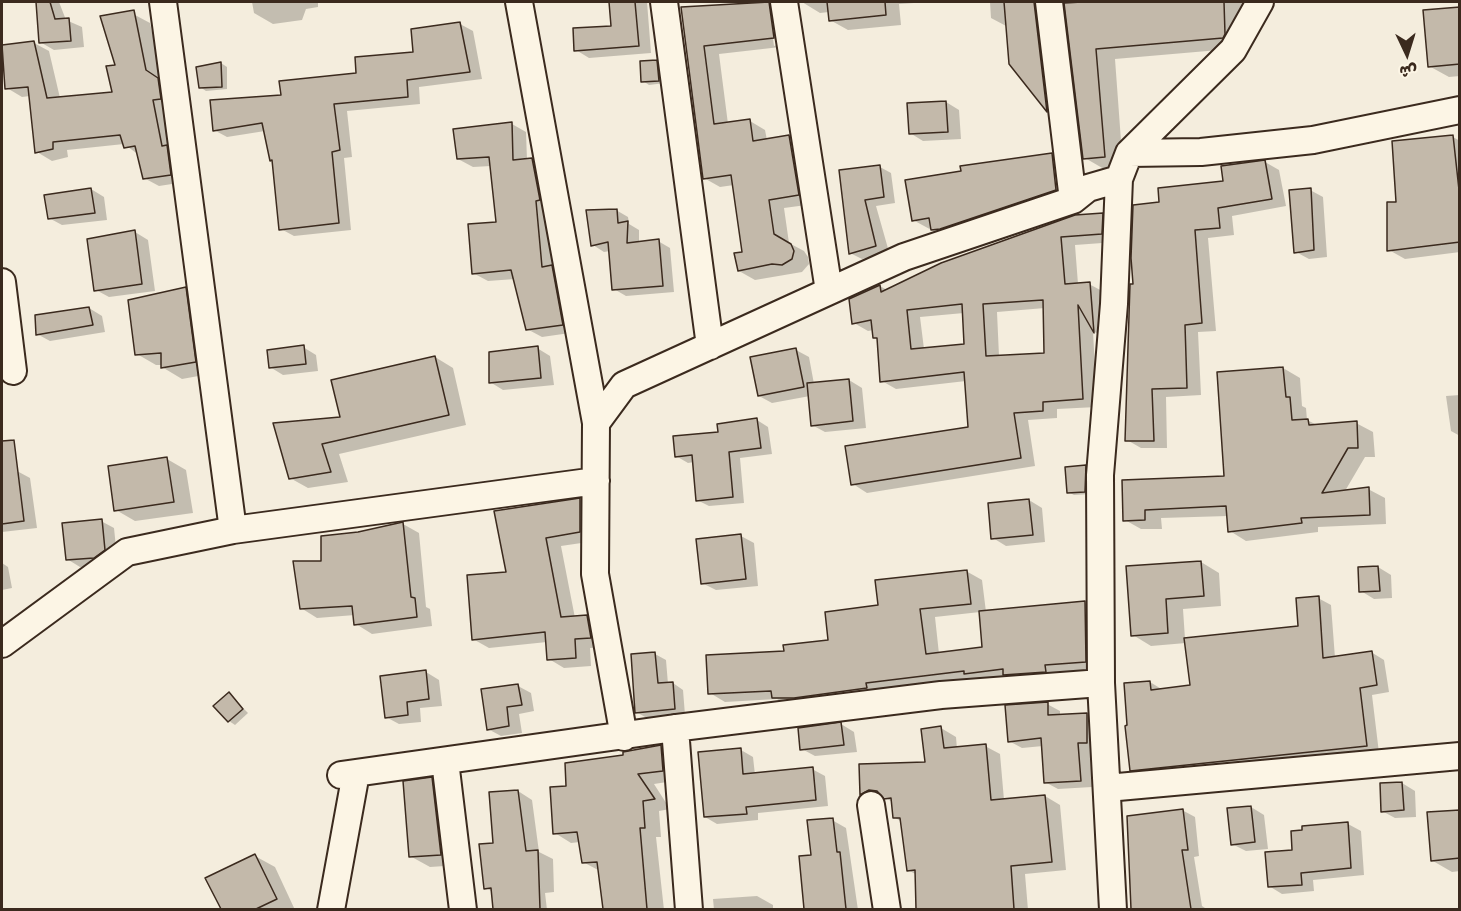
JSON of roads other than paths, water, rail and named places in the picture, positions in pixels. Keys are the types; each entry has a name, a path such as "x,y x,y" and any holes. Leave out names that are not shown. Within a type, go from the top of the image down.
{"street":[{"path":"163,2 233,530"},
{"path":"519,2 596,423 596,574 624,737"},
{"path":"664,2 710,346"},
{"path":"784,2 829,291"},
{"path":"1049,2 1073,200"},
{"path":"1113,909 1101,683 1100,475 1114,304 1119,179 1129,153 1233,50 1260,2"},
{"path":"1129,153 1201,152 1313,140 1460,110"},
{"path":"596,423 624,385 904,257 1073,200 1088,188 1119,179"},
{"path":"2,282 13,371"},
{"path":"2,644 127,552 233,530 596,481"},
{"path":"331,909 349,774 675,728 941,695 1101,683"},
{"path":"675,728 689,909"},
{"path":"1107,788 1460,756"},
{"path":"445,761 463,909"},
{"path":"871,805 887,909"}]}
